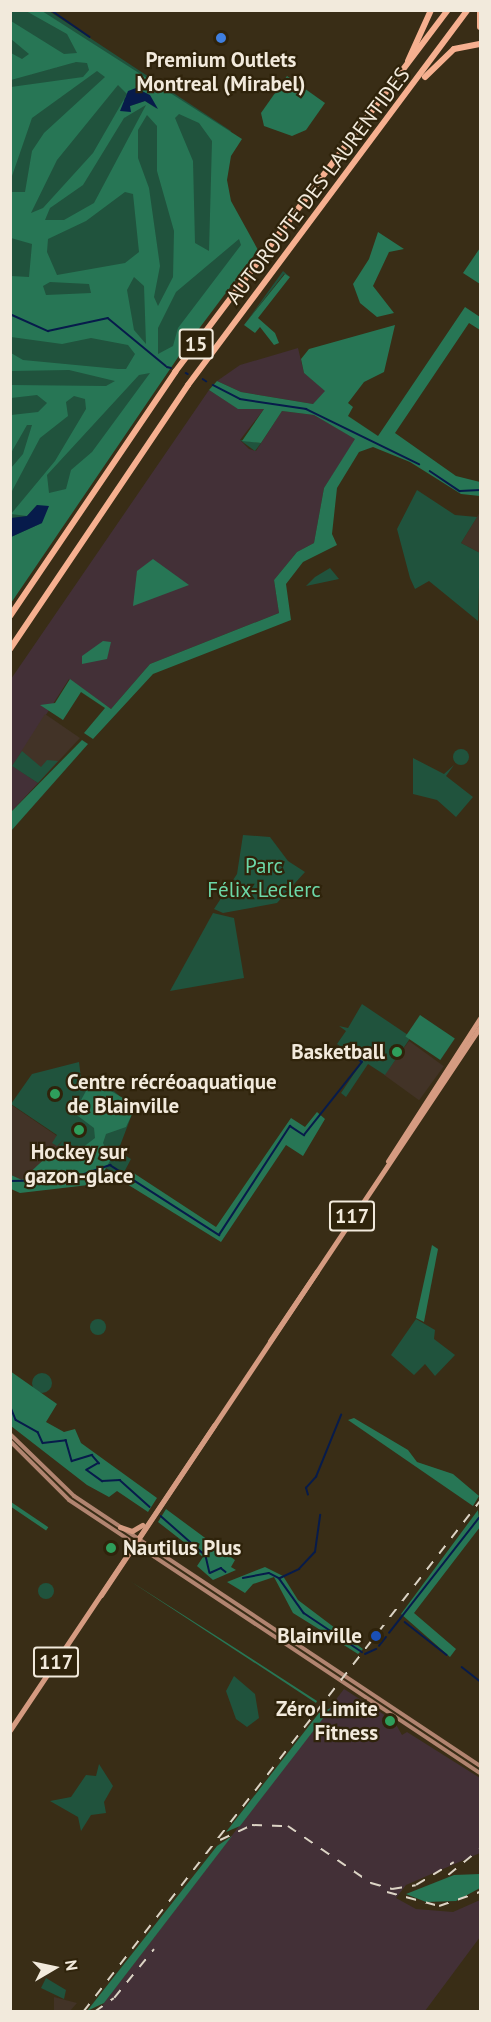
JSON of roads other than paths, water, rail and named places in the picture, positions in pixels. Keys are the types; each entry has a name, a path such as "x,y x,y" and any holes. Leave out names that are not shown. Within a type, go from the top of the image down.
{"highway":[{"path":"399,78 431,10"},
{"name":"AUTOROUTE DES LAURENTIDES","path":"10,616 188,355 448,10"},
{"name":"AUTOROUTE DES LAURENTIDES","path":"10,649 188,385 412,90 468,10"},
{"path":"480,10 480,27"},
{"path":"412,90 454,49 480,44"}],"main road":[{"name":"117","path":"386,1165 480,1018"},
{"name":"117","path":"10,1730 480,1027"},
{"name":"117","path":"136,1541 218,1418"},
{"path":"10,1434 52,1475 136,1541 247,1611 442,1748 469,1762"},
{"path":"10,1442 47,1479 190,1581 294,1646"},
{"path":"47,1479 52,1475"},
{"path":"120,1527 135,1530 148,1520"},
{"path":"190,1581 194,1576"},
{"path":"243,1616 247,1611"},
{"path":"330,1670 446,1743 479,1769"},
{"path":"442,1748 446,1743"},
{"path":"450,1753 453,1748"}],"water":[{"path":"136,88 150,95 158,109 145,101 130,106 131,112 120,111 128,91"},
{"path":"37,505 49,506 42,523 11,537 11,518 27,516"}],"waterway":[{"path":"51,10 90,37"},
{"path":"10,314 48,331 108,318 166,366"},
{"path":"167,367 171,368"},
{"path":"213,385 240,399 306,409 419,464"},
{"path":"430,471 460,491 480,490"},
{"path":"10,1181 67,1180 110,1165 219,1235 290,1126 304,1135 362,1062 341,1051"},
{"path":"10,1405 16,1420 38,1432 43,1443 66,1440 72,1461 92,1455 99,1463 87,1470 102,1481 120,1480 150,1507"},
{"path":"308,1495 306,1488 316,1477 341,1415"},
{"path":"280,1578 299,1569 315,1552 320,1515"},
{"path":"161,1516 206,1556 210,1573 221,1568 226,1572"},
{"path":"400,1619 479,1518"},
{"path":"243,1578 269,1573 279,1578 304,1613 362,1652"},
{"path":"389,1633 400,1619"},
{"path":"405,1622 447,1655"},
{"path":"379,1646 386,1637"},
{"path":"365,1654 376,1649"},
{"path":"462,1667 480,1681"}],"railway":[{"path":"83,2012 480,1501"},
{"path":"220,1840 252,1825 288,1826 371,1883 392,1889 416,1885 454,1862"},
{"path":"448,1875 480,1849"},
{"path":"387,1892 439,1906 480,1892"},
{"path":"94,2012 114,1998 154,1949"}],"place":[{"name":"Premium Outlets Montreal (Mirabel)","path":"221,38"},
{"name":"Basketball","path":"397,1052"},
{"name":"Centre récréoaquatique de Blainville","path":"55,1094"},
{"name":"Hockey sur gazon-glace","path":"79,1130"},
{"name":"Nautilus Plus","path":"111,1548"},
{"name":"Blainville","path":"376,1636"},
{"name":"Zéro Limite Fitness","path":"390,1721"}],"park label":[{"name":"Parc Félix-Leclerc","path":"264,878"}]}
